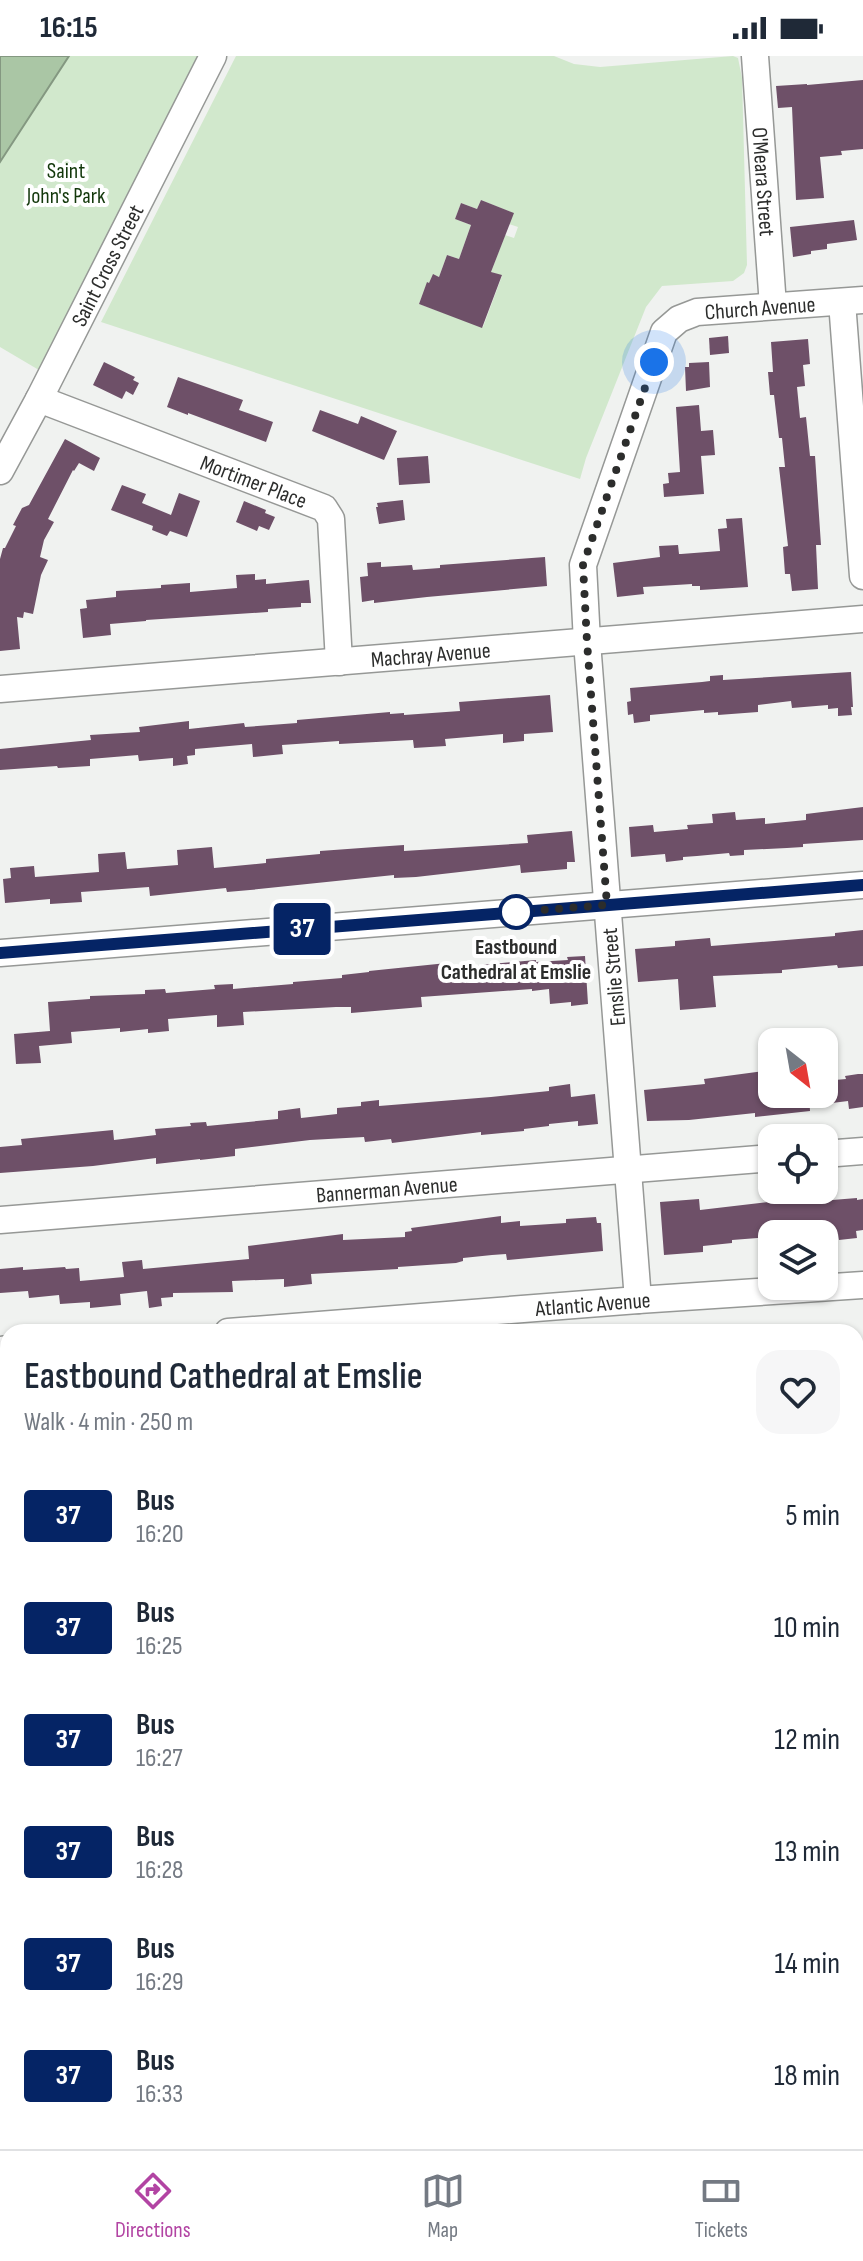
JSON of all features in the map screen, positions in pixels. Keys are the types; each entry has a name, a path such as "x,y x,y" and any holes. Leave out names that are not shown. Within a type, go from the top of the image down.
{"street":[{"name":"Saint Cross Street","path":"0,471 213,56"},
{"name":"O'Meara Street","path":"755,56 773,306"},
{"name":"Church Avenue","path":"664,332 679,319 697,312 853,301"},
{"path":"853,301 863,576"},
{"name":"Emslie Street","path":"638,1300 583,565 664,332"},
{"name":"Mortimer Place","path":"39,399 324,508 331,519 339,662"},
{"name":"Machray Avenue","path":"0,689 863,619"},
{"path":"0,953 863,885"},
{"path":"838,1153 863,1151"},
{"name":"Bannerman Avenue","path":"0,1220 758,1159"},
{"name":"Atlantic Avenue","path":"330,1324 863,1285"}],"green space":[{"name":"Saint John's Park","path":"69,56 207,56 44,373 0,347 0,162"},
{"path":"236,56 554,56 574,64 600,67 738,58 742,78 747,265 744,273 733,281 662,286 646,307 580,479 101,322","holes":["481,200 513,213 509,224 518,227 514,238 505,235 491,272 502,276 483,327 419,304 427,283 433,275 439,277 447,255 459,259 471,225 455,219 461,203 477,209"]}],"shaded area":[{"path":"0,56 69,56 0,162"}],"building":[{"path":"863,80 863,149 820,157 824,198 796,200 792,107 778,108 776,86"},
{"path":"481,200 514,213 491,272 502,275 482,328 419,304 427,282 433,274 439,277 447,255 459,259 471,225 455,219 461,203 477,209"},
{"path":"854,220 857,240 827,244 827,249 793,257 790,227"},
{"path":"728,336 729,353 710,355 709,338"},
{"path":"808,339 810,364 803,365 805,386 797,387 800,418 806,417 810,456 815,456 821,545 816,545 818,589 792,591 790,574 785,574 783,547 788,546 779,467 785,467 782,438 779,438 768,372 773,372 771,342"},
{"path":"104,362 135,377 133,380 139,383 133,395 126,391 122,399 93,385"},
{"path":"709,362 710,387 686,391 685,367 689,367 689,363"},
{"path":"178,377 243,400 239,410 273,422 266,442 167,407"},
{"path":"699,405 701,431 713,430 715,455 701,456 704,494 664,497 663,484 669,483 668,473 680,472 676,407"},
{"path":"320,410 358,424 361,416 397,431 384,460 312,431"},
{"path":"65,439 100,458 94,471 79,463 73,470 48,519 54,522 44,540 40,557 48,560 41,575 33,614 24,612 23,618 17,617 20,649 0,651 0,559 3,548 22,508 29,505"},
{"path":"428,456 430,483 399,485 397,458"},
{"path":"122,485 146,494 142,503 171,515 179,493 200,501 187,537 170,531 167,536 152,530 153,526 111,510"},
{"path":"403,500 405,520 379,524 377,503"},
{"path":"244,501 275,517 269,530 259,526 257,531 236,522"},
{"path":"742,518 748,587 700,590 700,586 692,584 643,587 644,594 617,597 613,563 660,557 659,546 678,545 679,554 720,551 718,529 727,528 726,519"},
{"path":"545,557 547,586 362,602 360,577 368,576 367,563 381,562 381,567 412,565 413,570"},
{"path":"255,574 255,580 266,579 266,584 309,580 311,603 301,603 301,607 268,609 268,612 110,624 111,635 83,638 80,609 87,608 86,600 116,597 116,591 161,588 161,585 190,583 190,592 237,588 236,575"},
{"path":"851,672 852,715 838,716 838,708 828,709 828,705 792,708 791,701 758,705 758,712 718,715 718,712 704,713 704,710 650,715 650,721 634,723 633,714 628,715 630,688 710,681 710,676 723,675 723,680"},
{"path":"550,695 553,732 524,734 524,741 503,743 503,734 445,739 446,746 414,748 413,740 339,744 339,741 282,745 283,754 253,757 252,744 195,749 195,755 187,756 188,764 173,766 173,758 139,761 138,755 90,759 90,766 0,770 0,749 91,740 90,735 140,732 139,727 189,721 189,729 244,723 245,727 390,712 404,715 460,711 459,702"},
{"path":"863,807 863,840 744,850 744,855 730,856 729,853 683,857 683,860 666,862 665,854 631,857 629,827 653,825 654,832 688,829 687,825 713,823 712,814 735,812 736,820 765,818 765,824 806,820 806,814"},
{"path":"572,831 575,862 567,862 567,869 521,873 520,865 416,877 394,878 394,875 227,892 226,888 150,896 149,887 81,892 82,902 50,904 50,899 5,903 3,879 11,878 10,868 34,866 35,877 99,872 98,854 125,852 127,869 178,865 177,850 212,847 214,868 266,863 266,859 320,854 320,851 404,845 404,851 528,843 527,835"},
{"path":"863,930 863,966 838,968 837,965 782,970 782,973 713,976 716,1007 680,1010 678,979 638,982 635,949 675,946 675,941 710,938 711,946 835,936 835,933"},
{"path":"585,956 588,1004 550,1004 549,989 532,989 421,997 422,1007 351,1013 351,1007 243,1012 244,1025 217,1027 217,1015 168,1019 169,1031 148,1033 148,1029 120,1032 120,1028 71,1032 72,1043 39,1046 41,1063 16,1064 14,1034 50,1031 48,1002 90,999 90,996 145,994 145,990 165,989 166,993 215,989 214,985 233,984 233,989 293,984 369,971 447,963 448,968 568,960 567,957"},
{"path":"758,1072 758,1108 810,1108 810,1111 755,1117 755,1113 647,1121 644,1090 705,1084 704,1079"},
{"path":"863,1074 863,1107 849,1109 848,1101 838,1102 838,1080 846,1079 845,1076"},
{"path":"570,1084 571,1097 595,1094 598,1124 578,1126 578,1121 524,1131 481,1135 481,1132 392,1143 391,1139 365,1142 364,1137 310,1140 235,1149 235,1156 200,1160 156,1164 156,1158 0,1173 0,1147 22,1145 21,1139 113,1130 114,1140 156,1135 155,1129 191,1126 190,1123 206,1122 207,1126 278,1119 278,1111 300,1108 301,1118 337,1114 337,1108 361,1106 361,1102 379,1100 379,1106 491,1097 549,1091 549,1087"},
{"path":"699,1199 700,1210 758,1203 838,1204 838,1200 863,1199 863,1230 856,1231 857,1238 839,1240 838,1220 758,1220 758,1238 703,1246 703,1252 664,1255 660,1202"},
{"path":"501,1216 501,1223 520,1221 520,1226 566,1223 566,1219 596,1217 597,1223 601,1223 603,1251 507,1260 506,1254 492,1255 463,1258 463,1261 456,1263 311,1274 312,1284 284,1287 284,1279 232,1281 233,1292 173,1293 173,1297 161,1298 162,1306 149,1308 147,1291 120,1294 121,1305 90,1308 90,1302 60,1304 59,1295 29,1298 28,1291 0,1293 0,1269 79,1268 80,1281 124,1277 122,1262 142,1260 143,1269 249,1259 248,1246 343,1234 343,1240 405,1237 405,1232 412,1231 411,1228"}],"bus line":[{"name":"37","path":"0,953 863,885"}],"place":[{"name":"Eastbound Cathedral at Emslie","path":"516,912"}],"route":[{"path":"516,912 607,905 583,565 654,362"}]}
